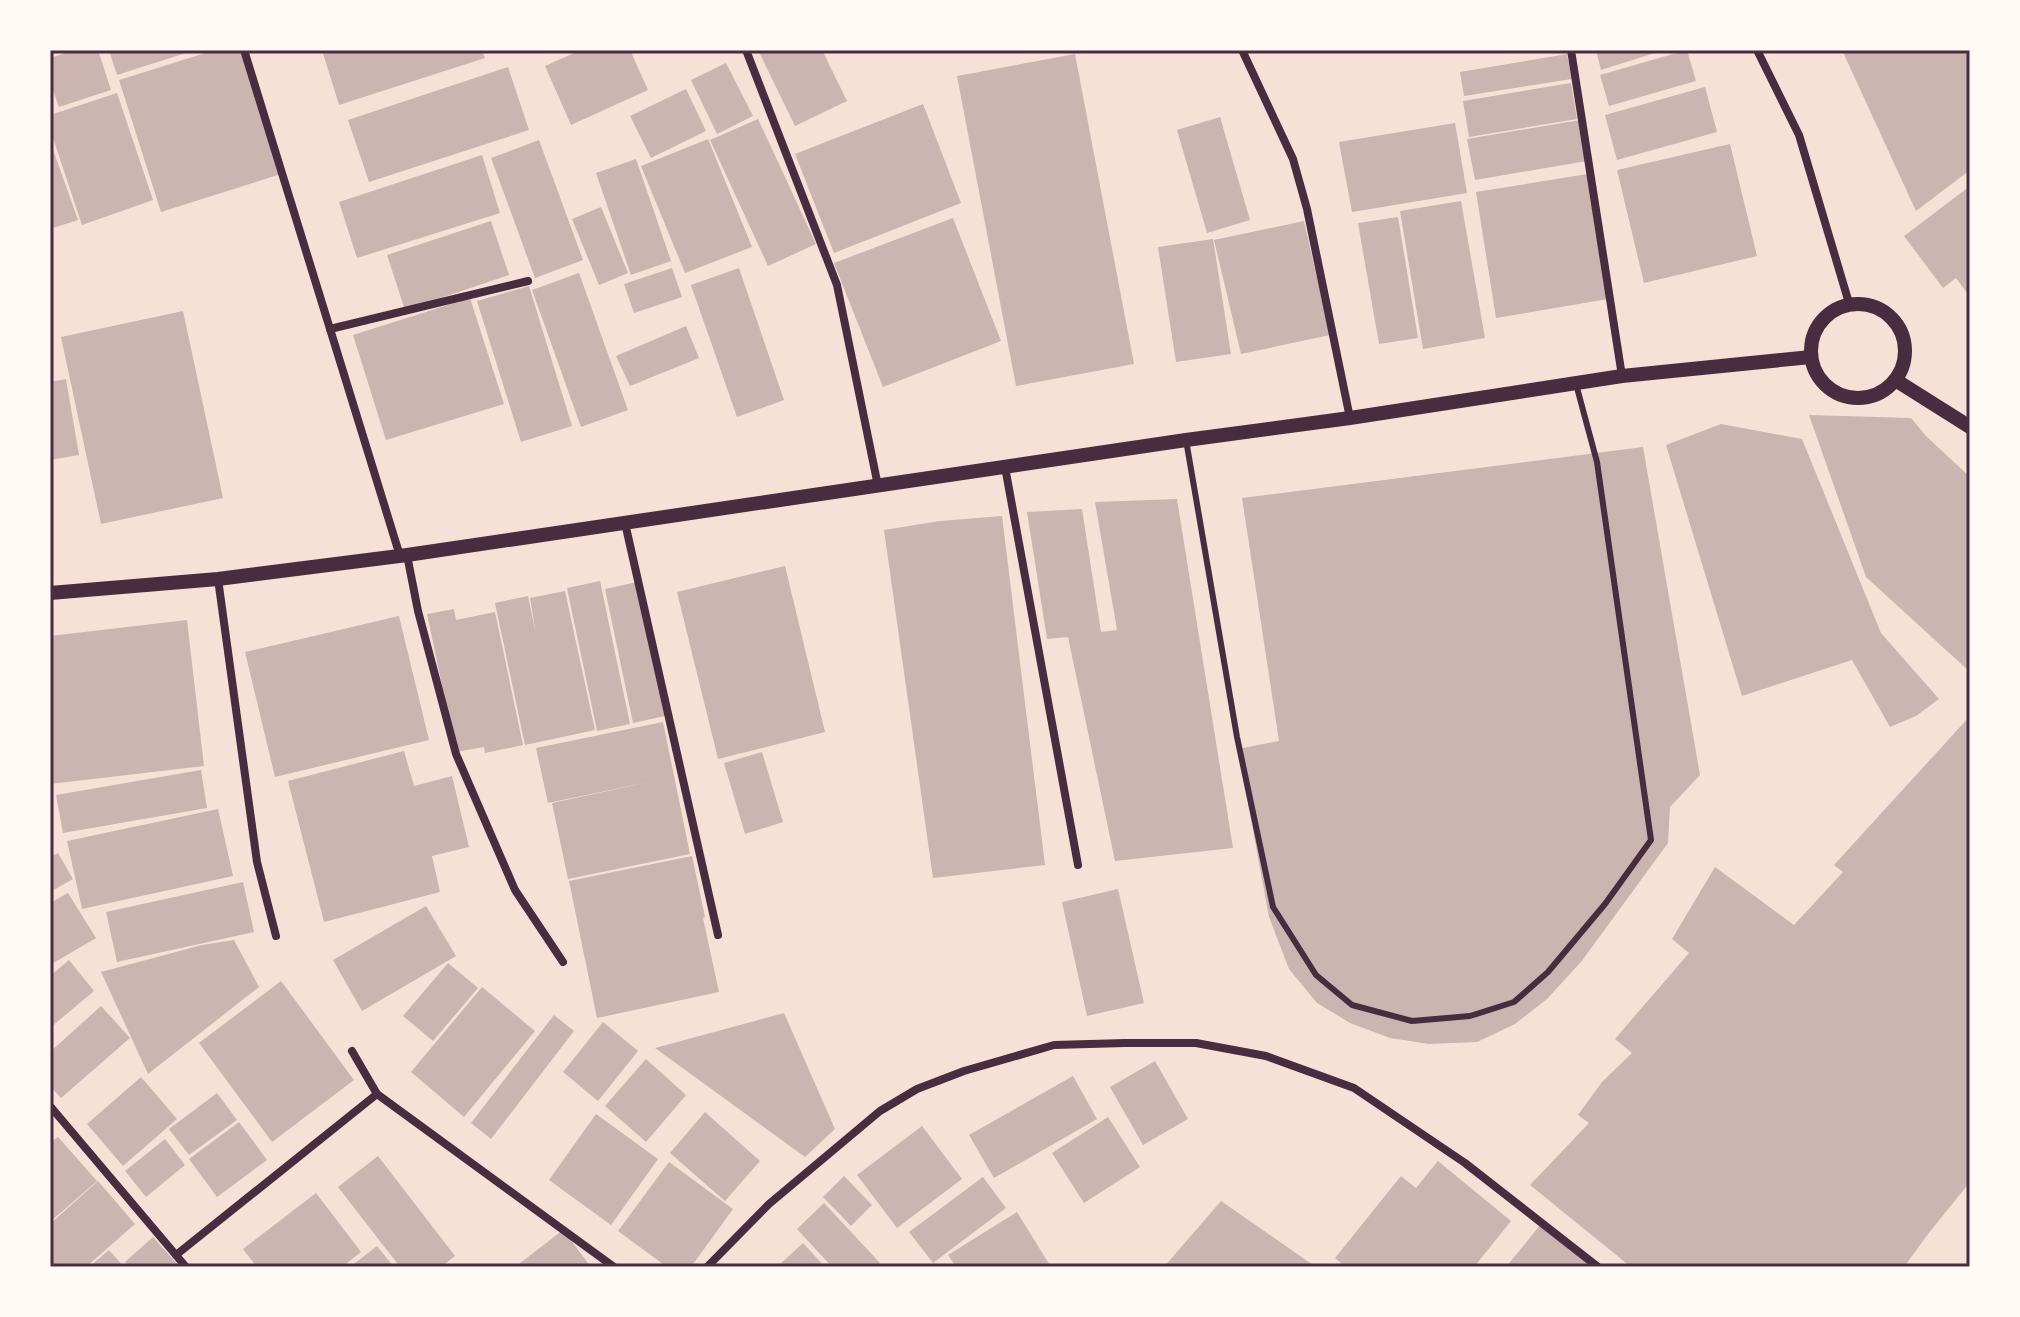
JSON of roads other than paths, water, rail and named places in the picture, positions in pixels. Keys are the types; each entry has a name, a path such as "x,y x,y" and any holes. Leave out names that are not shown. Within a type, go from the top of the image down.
{"street":[{"path":"244,50 404,556 456,754 515,890 563,962"},
{"path":"746,50 837,285 878,486"},
{"path":"1242,50 1293,159 1304,196 1350,418"},
{"path":"1571,50 1622,376"},
{"path":"1757,50 1799,135 1849,303"},
{"path":"330,329 528,281"},
{"path":"1849,303 1878,307 1900,326 1907,354 1897,381 1874,397 1846,398 1822,383 1811,357 1813,333 1827,313 1849,303"},
{"path":"50,593 218,579 404,556 1622,376 1811,357"},
{"path":"1897,381 1970,426"},
{"path":"1005,467 1078,865"},
{"path":"625,523 718,935"},
{"path":"218,579 257,862 276,936"},
{"path":"707,1267 769,1204 880,1111 917,1089 964,1071 1054,1045 1196,1043 1266,1056 1354,1088 1465,1163 1598,1267"},
{"path":"352,1051 377,1094 614,1267"},
{"path":"176,1255 377,1094"},
{"path":"50,1106 186,1267"}],"lane":[{"path":"1186,440 1237,737 1273,907 1316,975 1352,1005 1412,1021 1470,1016 1514,1002 1548,972 1605,904 1651,840 1597,462 1575,383"}]}
